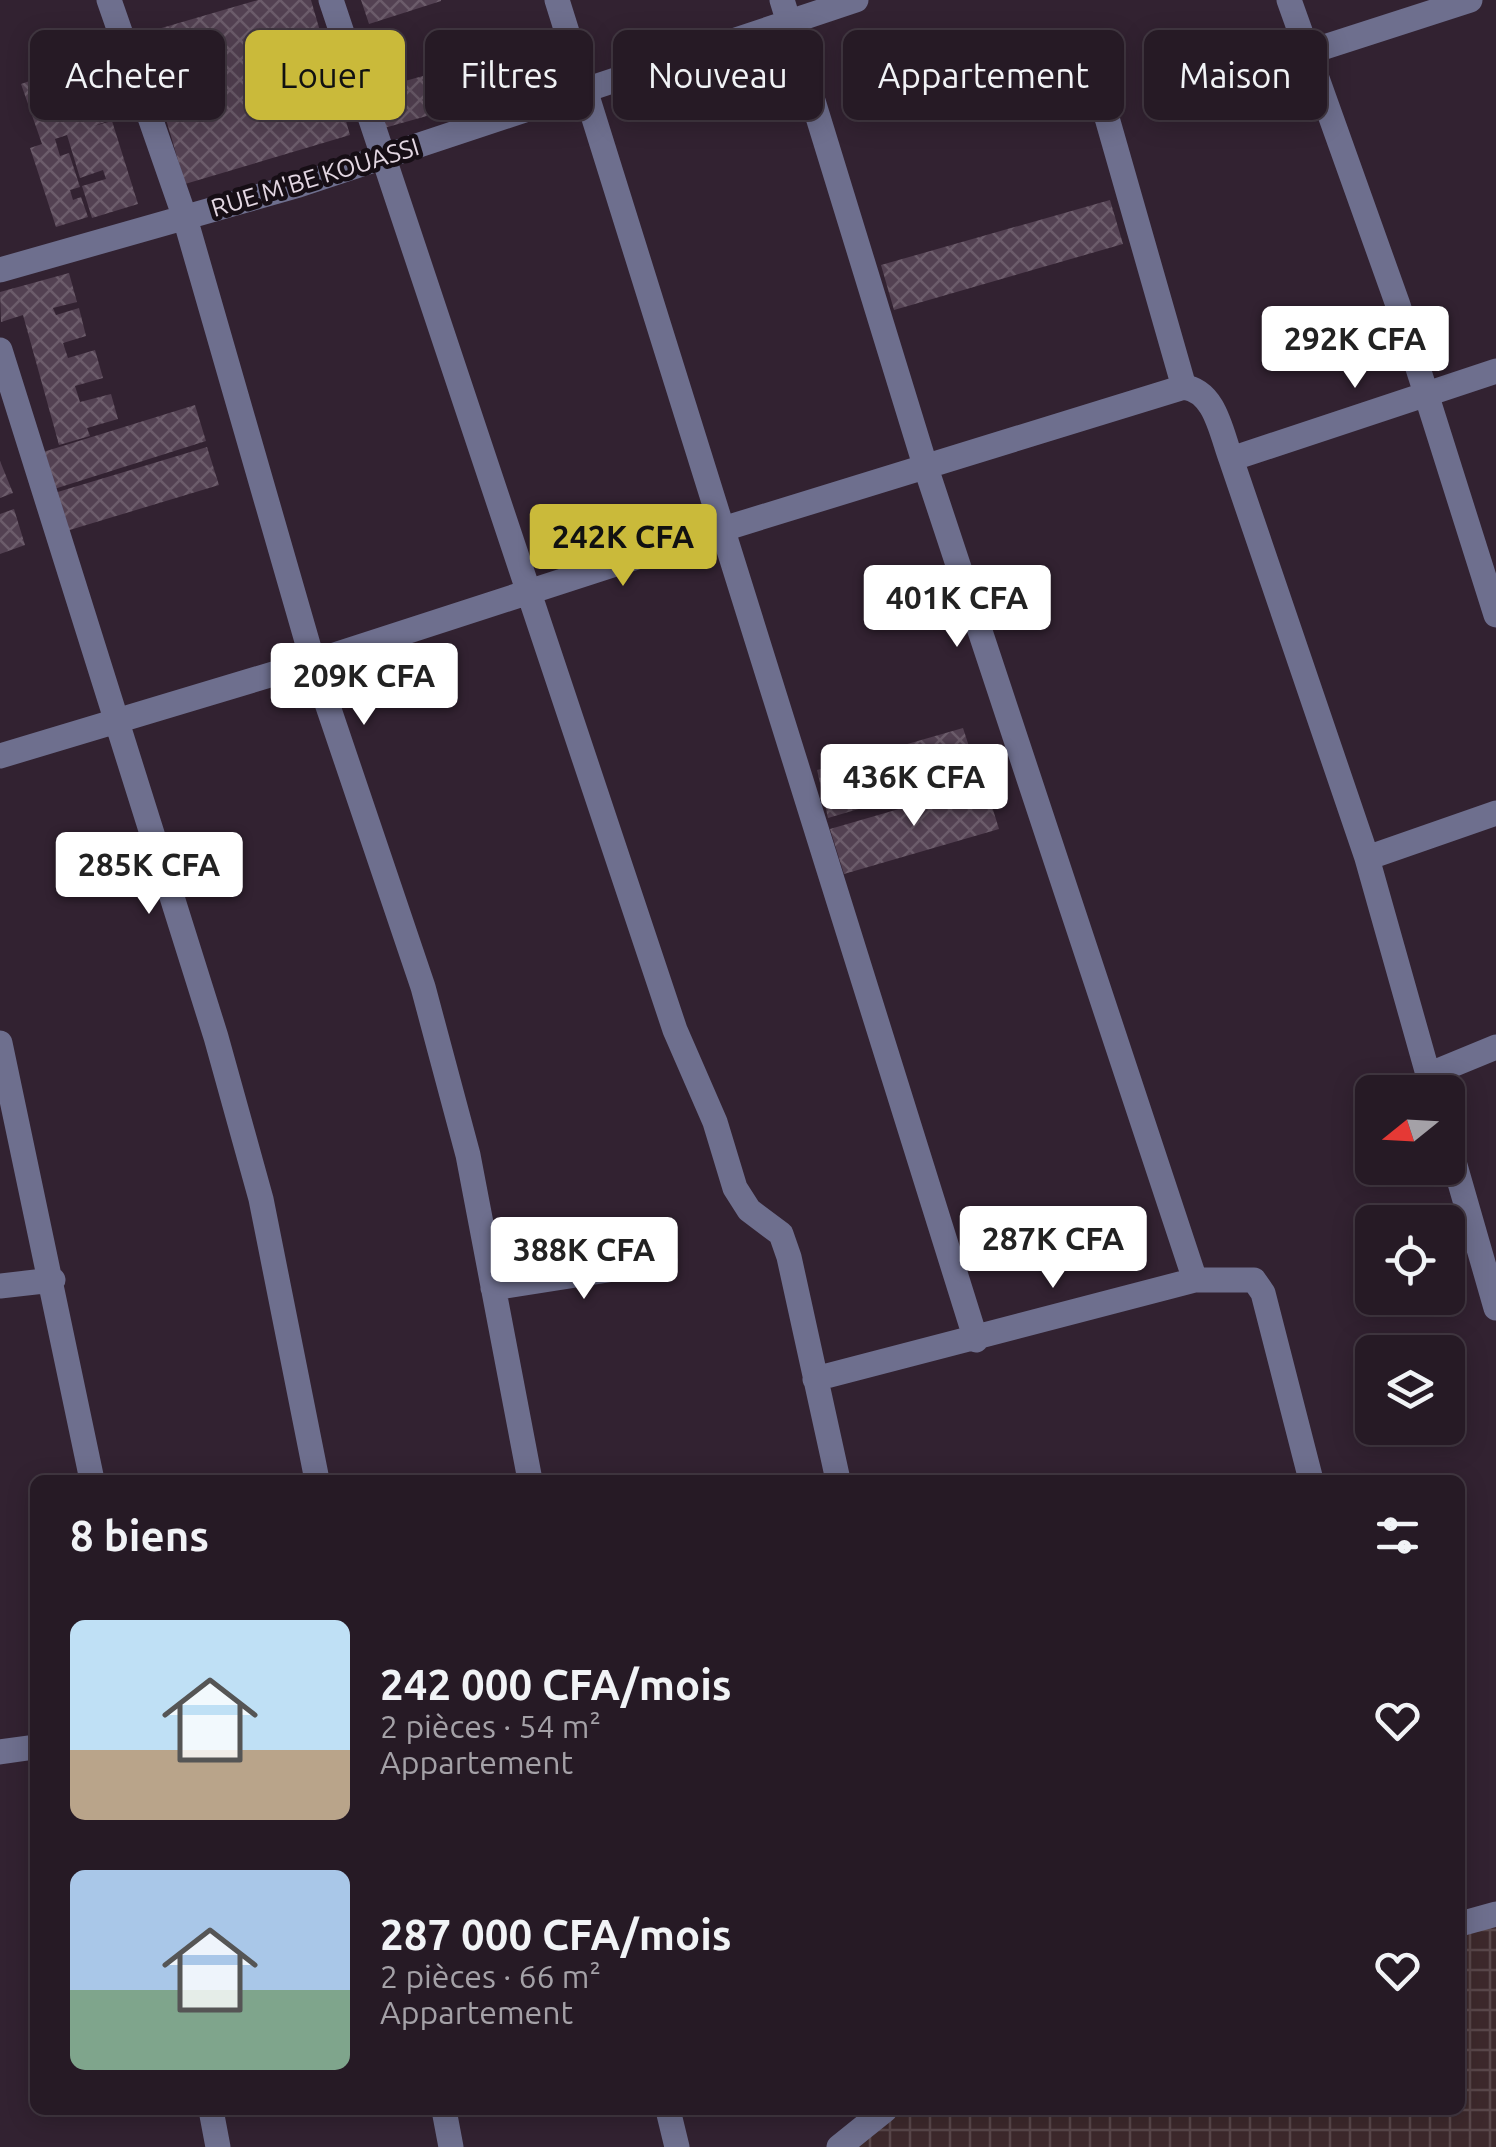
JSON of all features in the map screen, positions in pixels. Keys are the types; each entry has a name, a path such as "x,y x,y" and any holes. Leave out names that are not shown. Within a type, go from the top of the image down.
{"street":[{"path":"109,0 185,218 313,662 424,987 468,1155 529,1475"},
{"path":"330,0 674,1030 715,1122 735,1188 749,1210 780,1234 837,1475"},
{"path":"557,0 566,30"},
{"name":"RUE M'BE KOUASSI","path":"593,84 786,10 856,0"},
{"path":"1290,0 1301,30"},
{"path":"1327,46 1470,0"},
{"path":"786,10 924,466 1196,1280"},
{"path":"1327,105 1427,397 1496,616"},
{"path":"593,116 976,1340"},
{"name":"RUE M'BE KOUASSI","path":"0,270 385,157 490,120"},
{"path":"1108,120 1184,388"},
{"path":"0,350 216,1037 261,1199 316,1475"},
{"path":"1231,459 1496,372"},
{"path":"0,756 313,662 924,466 1184,388 1198,389 1208,398 1231,459 1366,858 1428,1075"},
{"path":"1366,858 1496,813"},
{"path":"0,1043 91,1475"},
{"path":"1447,1075 1496,1047"},
{"path":"1461,1185 1496,1308"},
{"path":"494,1288 665,1261"},
{"path":"815,1379 1196,1280 1240,1276 1254,1280 1263,1294 1310,1475"},
{"path":"0,1286 53,1280"},
{"path":"0,1752 30,1747"},
{"path":"1465,1923 1496,1914"},
{"path":"212,2115 218,2147"},
{"path":"445,2115 452,2147"},
{"path":"669,2115 676,2147"},
{"path":"839,2147 879,2115"}],"shaded area":[{"path":"1496,1914 1496,2147 839,2147 879,2115 1465,2115 1465,1923"}],"building":[{"path":"258,0 311,0 320,30 245,30 245,120 346,120 350,135 185,184 166,120 225,120 225,30 155,30"},
{"path":"361,0 441,0 441,1 369,24"},
{"path":"425,75 425,117 384,128 382,120 405,120 405,81"},
{"path":"30,81 30,110 21,84"},
{"path":"34,120 110,120 94,126 112,121 138,204 92,218 82,186 106,179 103,170 80,178 67,135 55,139 60,156 69,153 80,187 70,190 73,200 81,197 88,217 56,227 30,148 42,144"},
{"path":"1110,200 1123,244 894,310 881,265"},
{"path":"69,273 77,302 53,308 56,315 79,308 86,336 63,343 68,358 95,350 103,378 75,386 80,402 111,394 118,419 87,428 90,436 59,445 23,315 1,322 0,292"},
{"path":"195,405 206,441 51,490 40,453"},
{"path":"207,447 219,485 63,532 51,494"},
{"path":"0,461 13,493 0,498"},
{"path":"14,509 25,545 0,554 0,514"},
{"path":"963,728 978,774 828,818 817,770"},
{"path":"985,784 999,829 844,874 830,829"}]}
